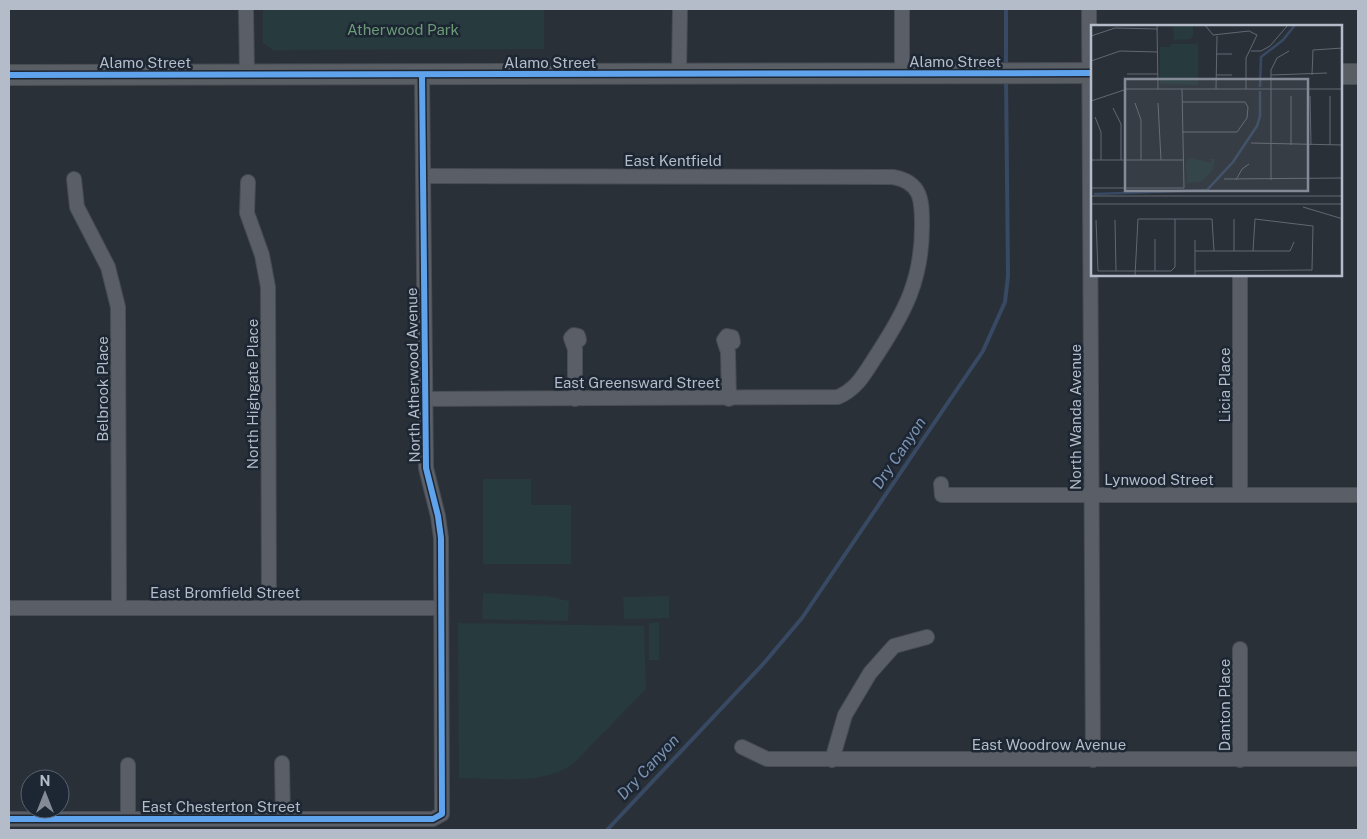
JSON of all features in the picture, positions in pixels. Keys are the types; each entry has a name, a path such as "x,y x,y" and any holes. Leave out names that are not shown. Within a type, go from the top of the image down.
{"main road":[{"name":"Alamo Street","path":"9,75 1090,73"},
{"path":"1342,74 1358,74"}],"street":[{"path":"246,9 247,74"},
{"path":"679,74 680,9"},
{"path":"902,9 902,74"},
{"name":"North Wanda Avenue","path":"1089,9 1093,760"},
{"name":"North Atherwood Avenue","path":"422,75 426,468 438,516 441,538 443,809 442,814 433,819"},
{"name":"East Kentfield","path":"424,176 893,177 911,183 917,191 922,212 922,249 912,293 898,322 859,382 848,392"},
{"name":"Belbrook Place","path":"74,179 77,207 108,267 118,307 119,608"},
{"name":"North Highgate Place","path":"248,182 247,213 262,255 268,287 269,608"},
{"name":"Licia Place","path":"1240,276 1240,495"},
{"path":"576,399 575,349 571,338 574,335 578,336 580,340"},
{"path":"729,399 728,352 724,340 727,336 732,337 733,342"},
{"name":"East Greensward Street","path":"424,399 827,398 848,392"},
{"name":"Lynwood Street","path":"941,484 942,495 1358,495"},
{"name":"East Bromfield Street","path":"9,608 442,608"},
{"path":"832,760 845,715 870,673 894,646 927,637"},
{"name":"Danton Place","path":"1240,649 1240,760"},
{"name":"East Woodrow Avenue","path":"742,747 767,759 1358,759"},
{"name":"East Chesterton Street","path":"282,763 283,818"},
{"name":"East Chesterton Street","path":"128,765 128,818"},
{"name":"East Chesterton Street","path":"9,819 433,819"}],"green space":[{"name":"Atherwood Park","path":"263,9 544,9 544,49 273,50 263,43"},
{"path":"483,479 531,479 531,505 571,505 571,564 483,564"},
{"path":"483,593 547,596 569,601 568,621 482,619"},
{"path":"669,596 669,618 624,619 623,597"},
{"path":"659,622 659,660 649,660 649,623"},
{"path":"458,623 644,626 646,689 573,764 560,771 532,778 518,779 459,778"}],"waterway":[{"name":"Dry Canyon","path":"1006,9 1006,66"},
{"name":"Dry Canyon","path":"607,830 764,663 802,618 983,351 1005,302 1008,276 1006,78"}],"cycle path":[{"path":"9,75 1091,73"},
{"path":"9,819 433,819 442,814 441,538 438,516 426,468 422,75"}]}
